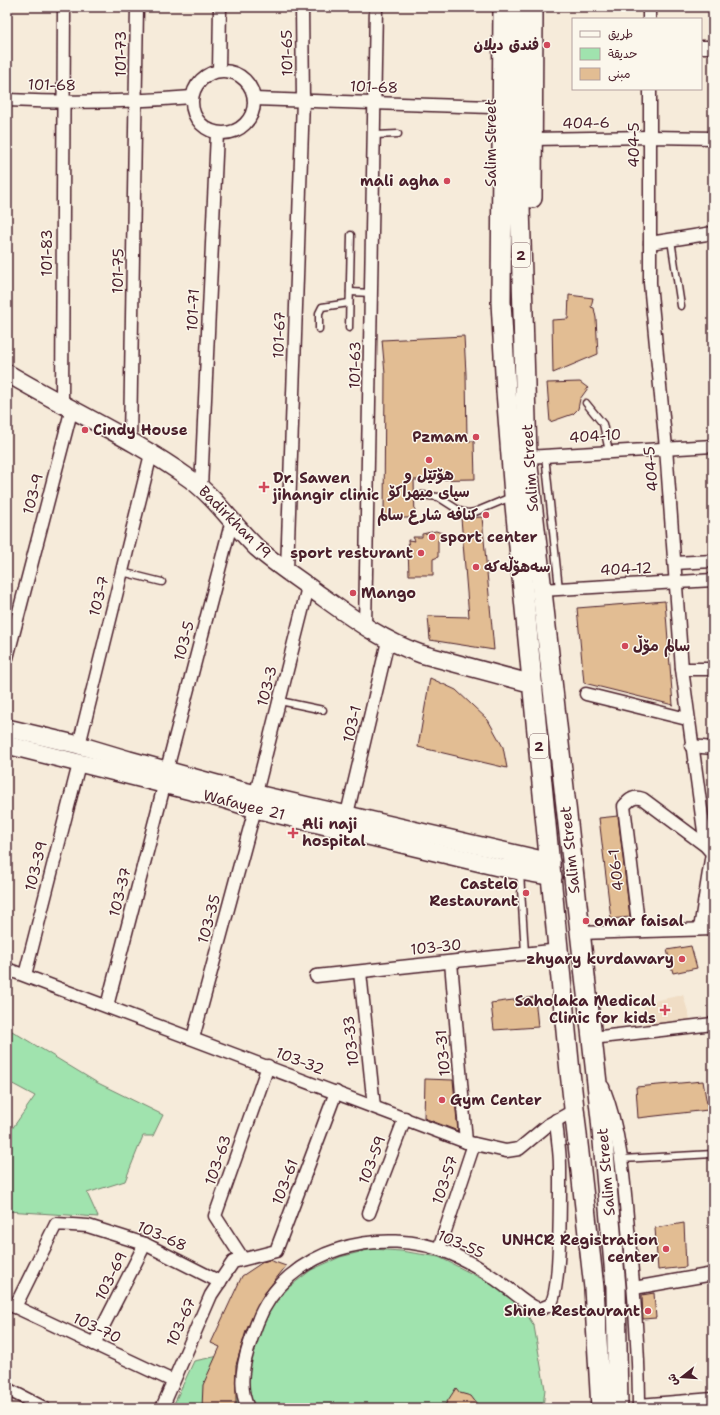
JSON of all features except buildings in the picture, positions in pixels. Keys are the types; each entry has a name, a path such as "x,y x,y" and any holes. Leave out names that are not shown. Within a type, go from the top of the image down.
{"main road":[{"name":"Salim Street","path":"490,7 491,218 501,302 514,495 560,950 570,1072 594,1288 601,1408"},
{"name":"Salim Street","path":"501,302 503,7"},
{"name":"Salim Street","path":"518,7 518,133 522,291 536,456 550,589 579,932 596,1073 616,1287 618,1408"},
{"name":"Salim Street","path":"522,291 530,242 533,139 533,7"},
{"path":"570,1072 582,1077 596,1073"},
{"path":"575,1110 589,1103 599,1106"}],"street":[{"name":"101-83","path":"64,7 63,103 67,406"},
{"name":"101-73","path":"137,7 137,101"},
{"path":"219,71 220,7"},
{"name":"101-65","path":"302,7 303,100"},
{"name":"101-63","path":"365,628 376,135 376,7"},
{"path":"649,7 649,18"},
{"path":"702,47 713,47"},
{"path":"219,71 229,71 238,74 252,89 254,99 252,113 245,125 236,131 227,133 217,133 204,127 195,116 192,97 195,88 201,80 209,74 219,71"},
{"name":"404-5","path":"650,90 650,283 666,448 687,719 710,851 700,929"},
{"name":"101-68","path":"7,100 63,103 137,101 192,97"},
{"name":"101-68","path":"254,99 491,107"},
{"name":"101-67","path":"287,571 303,100"},
{"name":"101-75","path":"130,442 137,101"},
{"name":"101-71","path":"201,488 217,133"},
{"name":"404-6","path":"533,139 650,137 713,138"},
{"path":"650,243 713,233"},
{"name":"Badirkhan 19","path":"7,373 151,454 180,472 201,488 257,548 365,628 388,641 439,659 533,684"},
{"name":"103-9","path":"7,658 67,406"},
{"name":"404-10","path":"536,456 713,446"},
{"name":"103-7","path":"79,745 151,454"},
{"name":"103-5","path":"166,777 232,520"},
{"path":"675,563 713,561"},
{"name":"404-12","path":"550,589 713,580"},
{"name":"103-3","path":"256,801 308,587"},
{"name":"103-1","path":"347,814 388,641"},
{"path":"682,669 713,669"},
{"path":"586,694 687,719"},
{"name":"Wafayee 21","path":"7,728 79,745 129,760 166,777 224,799 256,801 347,814 451,840 552,869"},
{"name":"Wafayee 21","path":"7,745 79,764 166,777"},
{"path":"691,746 713,748"},
{"name":"103-39","path":"25,975 79,764"},
{"name":"103-37","path":"107,1006 166,777"},
{"name":"406-1","path":"639,931 624,806 632,798 637,797 643,799 710,851"},
{"name":"Wafayee 21","path":"256,801 520,871 552,869"},
{"name":"103-35","path":"193,1038 256,801"},
{"path":"579,932 713,929"},
{"name":"103-30","path":"316,976 560,950"},
{"name":"103-31","path":"451,962 470,1143"},
{"name":"103-32","path":"7,969 470,1143 506,1151 519,1149 556,1120 575,1110"},
{"name":"103-33","path":"360,972 374,1107"},
{"path":"592,1038 713,1024"},
{"name":"103-63","path":"243,1259 215,1216 268,1066"},
{"path":"596,1073 613,1115 622,1159 634,1288 639,1406 713,1399"},
{"name":"103-61","path":"243,1259 276,1251 336,1092"},
{"name":"103-59","path":"369,1213 405,1118"},
{"name":"103-55","path":"248,1408 242,1392 242,1382 249,1345 259,1316 266,1303 282,1281 293,1272 319,1257 361,1243 393,1242 438,1249 466,1261 489,1274 534,1307 540,1309 550,1305 554,1298 558,1260 560,1165 556,1120"},
{"name":"103-57","path":"438,1249 470,1143"},
{"name":"103-68","path":"11,1305 56,1224 88,1226 145,1244 220,1282"},
{"name":"103-69","path":"94,1344 145,1244"},
{"name":"103-67","path":"162,1408 211,1295 233,1262 243,1259"},
{"path":"634,1288 713,1274"},
{"name":"103-70","path":"11,1305 173,1381"},
{"path":"7,1389 44,1408"}],"lane":[{"path":"376,135 398,134"},
{"path":"349,328 352,235"},
{"path":"671,240 681,306"},
{"path":"350,292 372,292"},
{"path":"319,329 319,313 322,307 350,303"},
{"path":"586,403 603,424 609,452"},
{"path":"422,495 438,497 460,511 468,513 475,512 514,495"},
{"path":"122,572 162,582"},
{"path":"280,700 323,710"},
{"path":"520,871 525,954"},
{"path":"622,1159 713,1154"}],"shaded area":[{"name":"Saholaka Medical Clinic for kids","path":"683,995 692,1025 645,1030 643,1003"}],"green space":[{"path":"7,1028 96,1082 163,1115 153,1136 143,1136 125,1181 87,1193 98,1217 7,1211 7,1136 35,1096 7,1081"},
{"path":"372,1249 401,1251 439,1257 496,1286 525,1311 534,1326 545,1389 543,1408 172,1408 194,1361 229,1354 257,1335 270,1310 288,1288 311,1270 340,1257"}],"place":[{"name":"فندق ديلان","path":"547,45"},
{"name":"mali agha","path":"447,181"},
{"name":"Cindy House","path":"85,430"},
{"name":"Pzmam","path":"476,437"},
{"name":"هۆتێل و سپای میهراکۆ","path":"429,460"},
{"name":"Dr. Sawen jihangir clinic","path":"264,487"},
{"name":"كنافه شارع سالم","path":"486,515"},
{"name":"sport center","path":"432,537"},
{"name":"sport resturant","path":"421,553"},
{"name":"سەهۆڵەکە","path":"476,567"},
{"name":"Mango","path":"353,593"},
{"name":"سالم مۆڵ","path":"625,646"},
{"name":"Ali naji hospital","path":"293,833"},
{"name":"Castelo Restaurant","path":"526,893"},
{"name":"omar faisal","path":"586,921"},
{"name":"zhyary kurdawary","path":"682,959"},
{"name":"Saholaka Medical Clinic for kids","path":"665,1010"},
{"name":"Gym Center","path":"442,1100"},
{"name":"UNHCR Registration center","path":"666,1249"},
{"name":"Shine Restaurant","path":"648,1311"}]}
